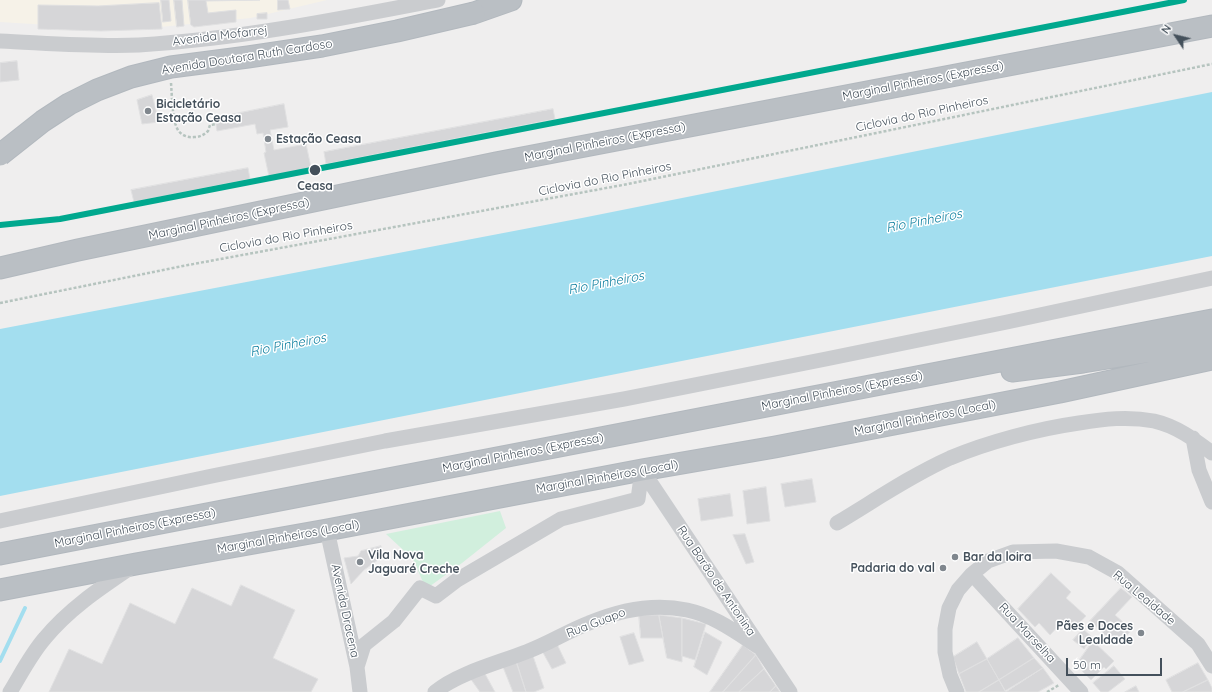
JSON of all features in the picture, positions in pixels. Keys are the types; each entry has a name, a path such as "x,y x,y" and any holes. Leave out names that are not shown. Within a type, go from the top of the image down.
{"highway":[{"name":"Avenida Doutora Ruth Cardoso","path":"0,155 43,121 69,104 97,90 131,77 171,67 322,46 397,31 474,13 511,0"},
{"name":"Marginal Pinheiros (Expressa)","path":"0,268 78,250 496,163 1212,26"},
{"name":"Marginal Pinheiros (Expressa)","path":"0,554 904,378 1212,320"},
{"path":"904,378 985,374 1083,362 1212,341"},
{"name":"Marginal Pinheiros (Local)","path":"0,590 642,470 775,447 1060,392 1212,359"}],"street":[{"name":"Avenida Mofarrej","path":"0,41 96,45 169,42 249,33 328,21 438,0"},
{"path":"0,521 385,441 624,399 818,361 1212,278"},
{"path":"837,523 916,476 950,458 987,445 1064,425 1110,418 1138,419 1155,422 1173,428 1193,438 1212,453"},
{"path":"1193,438 1199,470 1212,502"},
{"path":"357,667 364,645 394,621 420,588 436,596 457,580 562,519 638,499 642,470"},
{"name":"Rua Barão de Antonina","path":"642,470 790,692"},
{"name":"Avenida Dracena","path":"327,530 357,667 360,692"},
{"name":"Rua Lealdade","path":"957,692 950,675 945,652 945,628 949,608 958,590 972,574 988,560 1012,552 1056,551 1089,557 1118,573 1198,644 1212,666"},
{"path":"10,692 29,660 45,638 69,613 89,596 136,564"},
{"name":"Rua Marselha","path":"972,574 1081,692"},
{"name":"Rua Guapo","path":"435,692 459,677 528,651 589,623 632,609 668,608 687,610 724,626 759,647"}],"path":[{"name":"Ciclovia do Rio Pinheiros","path":"0,304 188,264 628,184 1212,64"},
{"path":"171,79 172,108 177,130 182,135 190,138 199,137 208,132 210,125 216,124"}],"shaded area":[{"path":"0,0 327,0 251,18 130,30 0,22"}],"green space":[{"path":"500,511 506,528 426,589 413,559 386,534"}],"water":[{"name":"Rio Pinheiros","path":"1212,92 1212,256 0,496 0,329 582,218"}],"building":[{"path":"161,0 169,0 171,21 163,22"},
{"path":"174,0 182,0 184,26 177,27"},
{"path":"188,0 260,0 206,1 208,13 236,10 236,22 194,27 191,25"},
{"path":"278,0 288,0 290,9 278,10"},
{"path":"159,3 162,29 101,31 38,29 38,5 98,6"},
{"path":"267,13 267,19 257,19 257,14"},
{"path":"17,61 19,80 0,82 0,63"},
{"name":"Bicicletário Estação Ceasa","path":"152,95 159,122 142,124 137,100"},
{"name":"Estação Ceasa","path":"284,104 288,127 270,130 274,150 306,144 312,172 270,181 264,153 266,152 263,133 257,134 255,124 217,131 215,118"},
{"path":"553,109 555,119 326,164 324,152"},
{"path":"248,168 250,179 134,202 131,190"},
{"path":"812,479 816,502 785,507 781,484"},
{"path":"766,487 770,521 747,524 743,491"},
{"path":"730,494 733,516 701,521 698,499"},
{"path":"745,534 754,562 746,564 733,535"},
{"name":"Vila Nova Jaguaré Creche","path":"381,546 382,557 364,570 351,584 344,558 358,556 361,551"},
{"path":"1051,573 1071,592 1066,598 1086,616 1072,631 1062,622 1050,635 1039,623 1035,627 1018,609"},
{"path":"241,585 295,610 273,658 318,679 311,692 49,692 69,649 102,664 130,603 175,624 192,588 231,606"},
{"path":"1121,588 1132,597 1115,615 1132,630 1116,645 1090,621"},
{"path":"639,615 659,615 663,638 641,638"},
{"path":"659,615 682,618 682,662 667,658"},
{"path":"682,618 706,624 695,660 682,656"},
{"path":"1083,629 1092,637 1084,649 1073,640"},
{"path":"705,632 722,642 707,675 694,667"},
{"path":"634,633 644,661 629,665 620,637"},
{"path":"1018,638 1034,658 999,680 987,659"},
{"path":"1093,641 1114,661 1106,669 1104,667 1091,680 1076,665"},
{"path":"556,642 566,663 552,669 541,649"},
{"path":"977,642 987,659 959,674 953,657"},
{"path":"743,645 756,655 723,692 710,692"},
{"path":"532,653 544,688 534,692 526,692 516,661"},
{"path":"756,655 764,669 739,692 723,692"},
{"path":"1034,658 1043,668 1005,691 999,680"},
{"path":"987,659 999,680 979,692 966,692 959,674"},
{"path":"516,661 526,692 513,692 503,667"},
{"path":"1198,663 1208,680 1183,692 1172,692 1166,680"},
{"path":"1114,666 1125,679 1108,692 1101,692 1093,683"},
{"path":"1043,668 1054,683 1038,692 1006,692"},
{"path":"764,669 776,686 770,692 739,692"},
{"path":"484,672 495,692 480,692 470,678"},
{"path":"999,680 1006,692 979,692"},
{"path":"1208,680 1212,688 1212,692 1183,692"},
{"path":"776,686 780,692 770,692"},
{"path":"1136,686 1139,692 1125,692"}],"waterway":[{"path":"0,661 25,608"}],"transit line":[{"path":"0,225 60,219 1184,0"}],"place":[{"name":"Bicicletário Estação Ceasa","path":"148,111"},
{"name":"Estação Ceasa","path":"268,139"},
{"name":"Ceasa","path":"315,170"},
{"name":"Bar da loira","path":"955,557"},
{"name":"Vila Nova Jaguaré Creche","path":"360,562"},
{"name":"Padaria do val","path":"943,568"},
{"name":"Pães e Doces Lealdade","path":"1141,633"}]}
